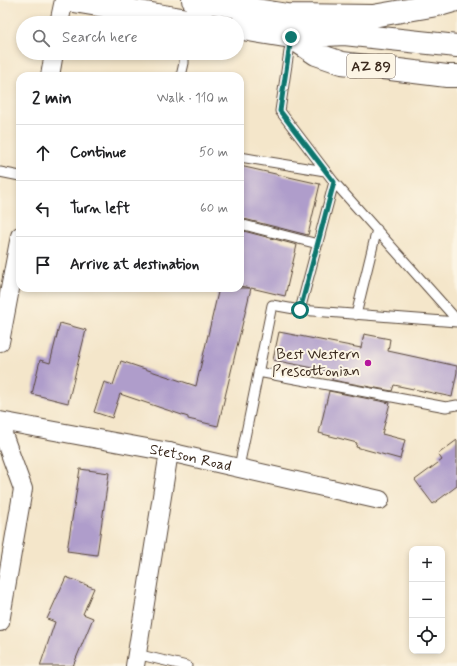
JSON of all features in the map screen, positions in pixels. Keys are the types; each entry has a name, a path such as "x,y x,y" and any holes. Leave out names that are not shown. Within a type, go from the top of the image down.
{"main road":[{"path":"68,0 192,16 373,16 443,4 457,0"},
{"name":"AZ 89","path":"244,29 291,37 316,54 342,63 454,77"},
{"path":"291,37 344,34 457,46"}],"street":[{"path":"61,16 64,0"},
{"path":"51,72 53,60"},
{"path":"0,342 16,257"},
{"name":"Stetson Road","path":"0,421 169,452 380,500"},
{"path":"0,426 23,489 6,556 0,622"},
{"path":"135,660 169,452"}],"lane":[{"path":"291,37 280,111 334,182 457,321"},
{"path":"182,72 184,60"},
{"path":"244,158 325,171"},
{"path":"0,172 16,175"},
{"path":"300,310 334,182"},
{"path":"244,225 318,244"},
{"path":"356,315 377,229"},
{"path":"239,467 272,305 300,310 356,315 457,321"},
{"path":"258,372 446,407 457,405"},
{"path":"135,660 187,666"}],"building":[{"path":"244,167 320,184 308,235 244,219"},
{"path":"244,231 297,245 285,296 251,288 218,426 188,419 188,417 120,394 112,418 94,412 104,382 113,385 121,361 196,386 218,292 244,292 244,288 250,288 244,287"},
{"path":"60,323 86,330 68,403 32,394 40,360 50,363"},
{"path":"279,332 361,348 364,334 390,339 388,351 457,366 452,397 394,385 392,391 332,380 334,372 273,360"},
{"path":"329,391 390,403 382,434 405,440 400,459 356,447 357,443 319,433"},
{"path":"457,440 457,486 433,504 415,480 442,460 438,454"},
{"path":"80,469 109,473 97,555 67,551"},
{"path":"66,577 94,588 83,614 93,618 73,666 40,666 55,622 47,619"}],"place":[{"name":"Best Western Prescottonian","path":"368,363"}],"route":[{"path":"291,37 280,111 334,182 300,310"}]}
